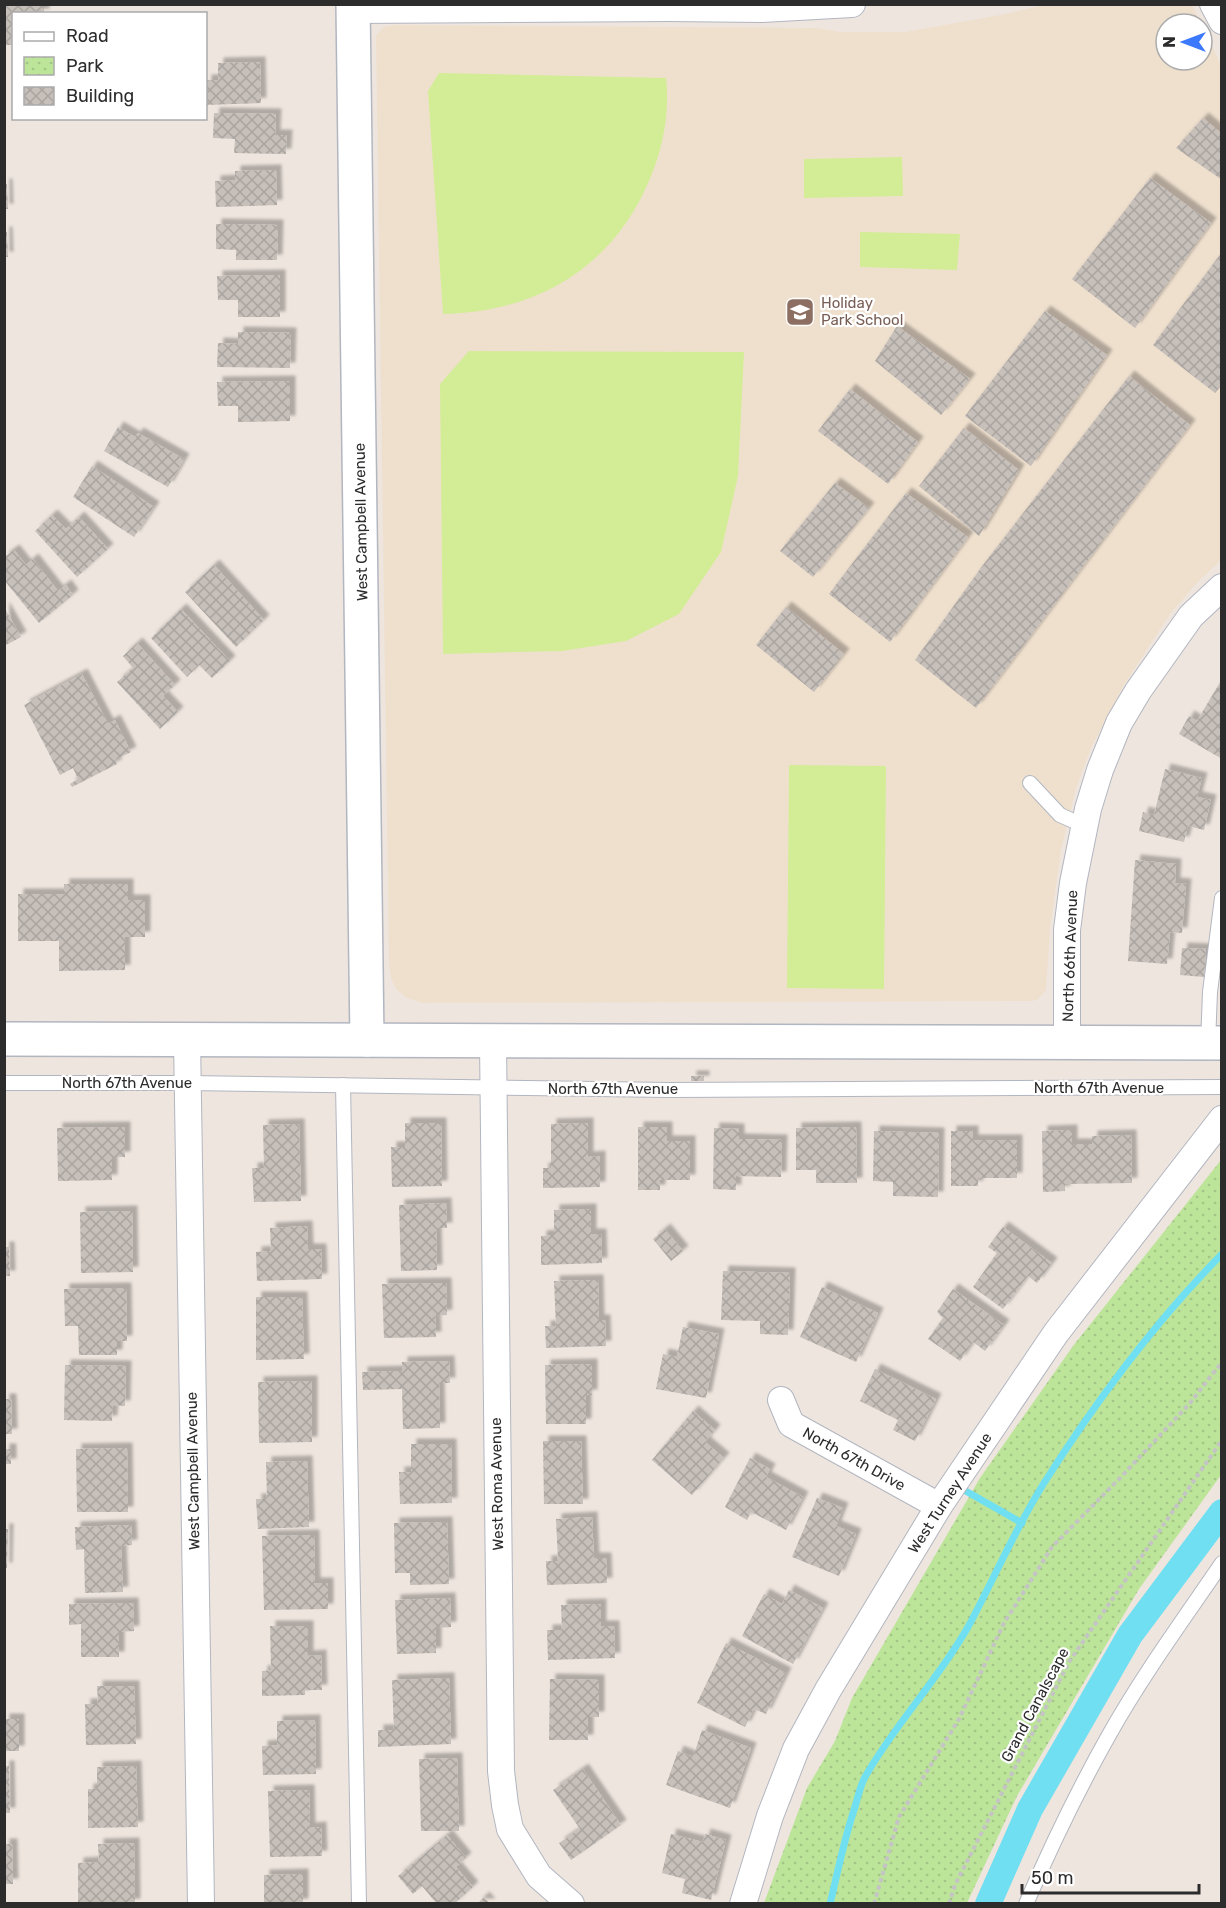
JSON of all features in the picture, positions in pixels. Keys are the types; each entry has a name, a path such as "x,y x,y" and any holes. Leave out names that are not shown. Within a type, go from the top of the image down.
{"main road":[{"name":"West Campbell Avenue","path":"353,7 367,1040"},
{"path":"4,1039 1215,1043"}],"street":[{"path":"353,7 669,6 762,9 852,4"},
{"path":"1213,4 1221,21"},
{"name":"North 66th Avenue","path":"1067,1043 1067,930 1072,883 1100,770 1119,723 1169,645 1191,616 1221,587"},
{"name":"West Campbell Avenue","path":"187,1039 201,1904"},
{"name":"West Roma Avenue","path":"493,1041 501,1771 510,1829 540,1876 571,1904"},
{"name":"West Turney Avenue","path":"743,1904 770,1816 796,1749 828,1690 939,1506 1056,1333 1221,1119"},
{"name":"North 67th Drive","path":"781,1400 791,1424 939,1506"}],"lane":[{"path":"1030,783 1060,815 1085,826"},
{"path":"1215,1043 1210,992 1221,898"},
{"name":"North 67th Avenue","path":"4,1083 187,1083 670,1090 1221,1087"},
{"path":"343,1085 359,1904"},
{"path":"1026,1904 1058,1831 1110,1733 1221,1563"}],"path":[{"path":"874,1904 899,1817 959,1719 1004,1623 1052,1547 1190,1403 1221,1362"},
{"name":"Grand Canalscape","path":"949,1904 955,1885 1069,1662 1221,1440"}],"shaded area":[{"name":"Holiday Park School","path":"1043,5 1192,5 1195,12 1154,12 1154,72 1214,72 1214,50 1221,65 1221,560 1170,614 1124,685 1091,748 1076,788 1061,850 1050,929 1046,990 1037,1000 1031,1001 422,1003 407,998 396,989 391,978 389,963 376,36 384,27 396,25 818,28 840,32 905,32"}],"green space":[{"path":"439,73 666,78 667,104 658,156 649,181 633,212 614,238 592,261 567,279 540,294 510,305 443,314 428,91"},
{"path":"902,157 903,196 804,198 804,159"},
{"path":"860,232 960,234 957,270 860,267"},
{"path":"469,351 744,352 738,476 721,552 679,614 626,641 562,651 443,654 440,384"},
{"path":"789,765 886,766 884,989 787,988"},
{"path":"1221,1160 1221,1475 1139,1589 1017,1796 967,1903 764,1903 807,1788 835,1741 852,1698 980,1478 1073,1346"}],"building":[{"path":"44,4 44,12 12,12 12,45 5,45 5,5"},
{"path":"260,62 261,103 207,105 207,80 218,80 218,63"},
{"path":"214,113 276,114 275,135 287,135 286,154 234,153 235,139 213,138"},
{"path":"1203,118 1222,134 1222,180 1176,148"},
{"path":"276,170 277,205 216,207 215,181 235,180 235,171"},
{"path":"1150,178 1211,223 1135,328 1072,279"},
{"path":"4,184 7,184 8,209 4,209"},
{"path":"216,224 278,225 277,260 236,260 236,250 216,249"},
{"path":"4,232 7,232 8,257 4,257"},
{"path":"1222,252 1222,385 1215,393 1153,345"},
{"path":"280,275 280,317 238,317 238,300 218,300 217,276"},
{"path":"1045,311 1107,355 1031,466 965,416"},
{"path":"897,326 970,379 941,415 875,361"},
{"path":"238,332 291,333 290,368 217,367 218,343 238,344"},
{"path":"1129,376 1190,425 976,708 915,660 983,565"},
{"path":"290,381 290,421 238,422 238,406 218,406 217,382"},
{"path":"850,389 918,442 888,484 818,431"},
{"path":"118,427 135,437 138,433 184,459 168,487 104,451"},
{"path":"964,428 1019,470 979,536 919,486"},
{"path":"92,466 154,507 134,537 73,497"},
{"path":"835,483 869,508 813,577 780,551"},
{"path":"906,493 968,537 890,642 829,594"},
{"path":"52,515 66,529 79,517 108,549 77,577 35,531"},
{"path":"14,550 26,565 33,559 58,591 66,585 73,595 39,623 4,580 4,557"},
{"path":"214,565 264,620 236,647 185,592"},
{"path":"4,607 21,637 4,646"},
{"path":"786,607 844,654 814,692 756,645"},
{"path":"181,609 230,661 212,678 199,665 187,677 151,638"},
{"path":"137,643 175,685 163,696 178,712 160,729 117,682 133,668 123,656"},
{"path":"82,674 108,724 115,720 131,752 115,760 117,764 72,787 70,784 78,779 73,768 60,775 24,705"},
{"path":"1222,679 1222,759 1179,734 1189,716 1197,721"},
{"path":"1165,769 1202,778 1197,797 1211,800 1204,830 1188,826 1184,842 1139,831 1143,812 1154,815"},
{"path":"1135,860 1176,864 1175,883 1186,884 1182,933 1170,932 1167,964 1128,961"},
{"path":"64,884 128,884 128,900 145,900 145,937 125,937 125,970 59,971 59,941 18,941 18,894 64,894"},
{"path":"1182,948 1206,949 1204,977 1180,975"},
{"path":"691,1076 704,1076 704,1081 691,1081"},
{"path":"405,1123 441,1123 442,1186 392,1187 391,1147 405,1147"},
{"path":"588,1123 588,1157 600,1156 600,1187 543,1188 543,1168 551,1168 551,1124"},
{"path":"299,1124 301,1201 254,1202 252,1168 264,1168 263,1125"},
{"path":"125,1127 125,1157 112,1157 112,1180 58,1181 57,1128"},
{"path":"638,1127 667,1127 667,1141 690,1141 690,1180 660,1180 660,1190 638,1190"},
{"path":"856,1127 857,1183 816,1183 816,1170 796,1170 796,1128"},
{"path":"714,1128 739,1129 739,1139 782,1140 781,1177 736,1176 736,1190 713,1189"},
{"path":"1072,1130 1072,1144 1092,1144 1092,1136 1131,1135 1132,1183 1065,1184 1065,1191 1043,1192 1042,1131"},
{"path":"874,1131 939,1133 938,1197 893,1196 893,1182 873,1181"},
{"path":"951,1131 973,1131 973,1140 1017,1140 1017,1178 978,1178 978,1186 951,1186"},
{"path":"446,1203 447,1228 436,1228 437,1270 401,1271 399,1205"},
{"path":"591,1209 591,1234 601,1234 602,1263 541,1265 541,1236 554,1235 554,1210"},
{"path":"132,1211 133,1272 81,1273 80,1212"},
{"path":"307,1226 308,1249 321,1249 322,1279 257,1281 256,1252 271,1251 270,1228"},
{"path":"1003,1227 1052,1263 1037,1283 1028,1276 1003,1309 973,1287 997,1253 988,1247"},
{"path":"665,1229 683,1251 671,1261 653,1239"},
{"path":"4,1247 9,1247 10,1276 4,1276"},
{"path":"723,1271 790,1273 788,1335 760,1334 760,1321 721,1320"},
{"path":"598,1280 599,1320 605,1320 606,1346 546,1348 545,1326 556,1326 554,1281"},
{"path":"446,1283 447,1315 435,1316 436,1337 384,1338 382,1284"},
{"path":"822,1287 878,1313 856,1362 800,1337"},
{"path":"126,1288 127,1341 117,1341 117,1355 79,1355 78,1326 65,1326 64,1289"},
{"path":"953,1289 1004,1325 985,1351 973,1342 960,1361 928,1339 943,1318 937,1312"},
{"path":"256,1297 302,1297 304,1359 256,1360"},
{"path":"683,1327 719,1334 706,1398 656,1389 663,1354 677,1357"},
{"path":"449,1361 450,1383 439,1383 440,1428 403,1429 402,1389 363,1390 362,1372 402,1371 402,1362"},
{"path":"592,1364 592,1395 586,1395 586,1424 546,1424 545,1365"},
{"path":"65,1365 126,1366 125,1406 113,1405 112,1421 64,1420"},
{"path":"875,1369 936,1399 915,1441 893,1430 898,1420 860,1401"},
{"path":"312,1381 312,1442 259,1443 258,1382"},
{"path":"4,1399 11,1399 12,1434 4,1434"},
{"path":"693,1411 715,1430 705,1442 724,1458 692,1495 652,1460"},
{"path":"543,1441 581,1441 583,1504 544,1504"},
{"path":"411,1444 451,1444 452,1503 400,1504 399,1472 411,1472"},
{"path":"127,1448 128,1512 77,1512 76,1449"},
{"path":"4,1449 11,1449 11,1464 4,1464"},
{"path":"750,1458 770,1469 766,1477 803,1497 786,1530 751,1512 747,1520 725,1507"},
{"path":"307,1461 309,1527 258,1529 256,1499 267,1499 266,1462"},
{"path":"817,1498 843,1508 836,1526 856,1534 839,1576 792,1557"},
{"path":"592,1517 594,1558 606,1558 607,1583 547,1585 546,1561 558,1561 556,1519"},
{"path":"447,1522 449,1584 410,1585 410,1573 395,1573 394,1523"},
{"path":"131,1525 132,1545 121,1546 123,1592 85,1593 84,1549 76,1550 75,1527"},
{"path":"4,1529 8,1529 7,1568 4,1568"},
{"path":"314,1535 315,1583 328,1583 328,1609 264,1610 262,1536"},
{"path":"789,1590 823,1608 793,1664 742,1636 764,1594 782,1604"},
{"path":"450,1598 451,1627 436,1628 436,1653 397,1654 395,1600"},
{"path":"133,1603 134,1631 119,1632 119,1657 81,1657 81,1624 69,1625 69,1604"},
{"path":"601,1604 601,1626 614,1626 615,1658 548,1660 547,1630 562,1630 561,1605"},
{"path":"270,1626 308,1626 308,1656 321,1655 322,1690 305,1690 305,1695 262,1696 262,1671 271,1670"},
{"path":"726,1643 786,1673 766,1714 754,1709 745,1727 697,1703"},
{"path":"449,1678 451,1744 378,1747 378,1730 394,1730 392,1680"},
{"path":"550,1679 599,1680 599,1717 588,1717 588,1740 549,1740"},
{"path":"97,1686 134,1686 136,1744 86,1745 85,1704 98,1704"},
{"path":"4,1719 19,1719 19,1751 4,1751"},
{"path":"315,1720 316,1774 263,1775 262,1746 277,1745 277,1721"},
{"path":"702,1730 751,1748 730,1808 666,1785 678,1751 693,1757"},
{"path":"457,1758 459,1831 421,1831 419,1759"},
{"path":"4,1766 9,1766 10,1813 4,1813"},
{"path":"136,1766 138,1827 88,1828 88,1789 97,1789 97,1767"},
{"path":"583,1769 621,1825 571,1860 559,1843 580,1829 553,1790"},
{"path":"309,1790 310,1828 321,1827 322,1856 270,1857 268,1791"},
{"path":"671,1834 703,1842 705,1834 726,1840 711,1900 682,1893 685,1879 662,1873"},
{"path":"447,1835 466,1858 456,1867 473,1887 454,1904 437,1904 422,1886 413,1894 398,1876"},
{"path":"134,1843 135,1904 78,1904 78,1863 99,1862 98,1844"},
{"path":"4,1844 12,1844 13,1884 4,1884"},
{"path":"303,1874 303,1904 264,1904 264,1875"},
{"path":"484,1897 490,1904 477,1904"}],"waterway":[{"path":"830,1904 848,1831 865,1777 968,1627 1033,1500 1084,1422 1150,1335 1222,1254"},
{"path":"964,1490 1022,1523"},
{"path":"988,1904 1030,1809 1130,1635 1222,1512"}],"place":[{"name":"Holiday Park School","path":"800,312"}]}
